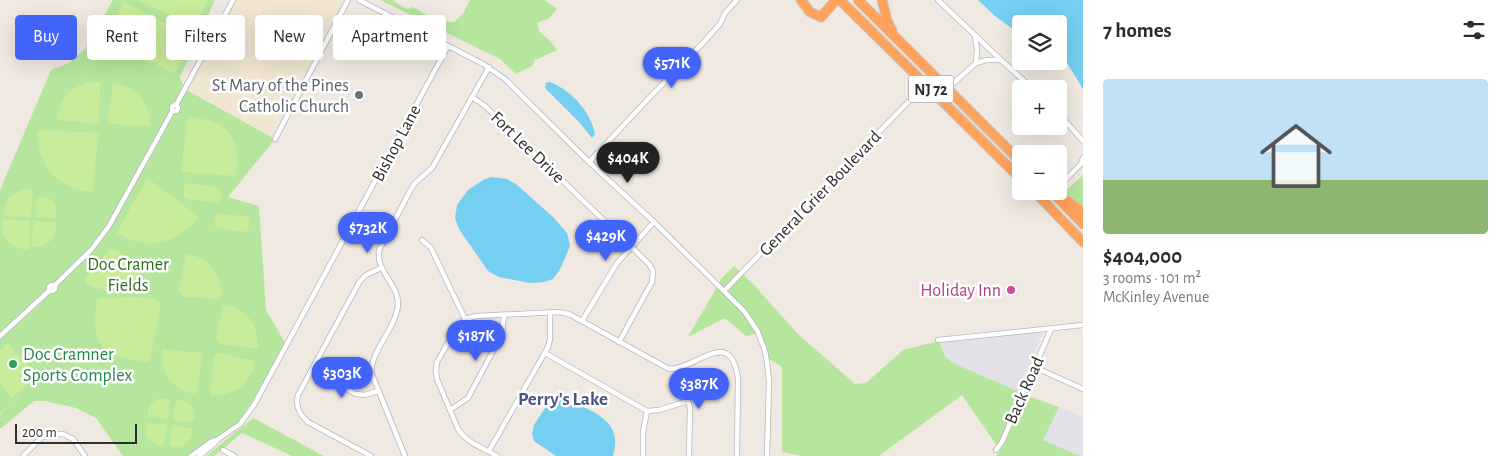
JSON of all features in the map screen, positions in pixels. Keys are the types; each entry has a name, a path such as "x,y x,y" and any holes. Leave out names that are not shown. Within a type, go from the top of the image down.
{"highway":[{"path":"801,0 810,12 821,17 838,0"},
{"name":"NJ 72","path":"838,0 918,76 1012,170"},
{"path":"849,0 850,10"},
{"name":"NJ 72","path":"858,0 1012,153"},
{"path":"882,0 887,20 894,35"},
{"path":"1043,200 1083,242"},
{"path":"1060,200 1083,224"},
{"path":"1065,200 1083,212"}],"street":[{"path":"0,336 50,290 54,290 54,286 91,250 110,226 173,110 177,110 178,107 176,105 233,0"},
{"path":"275,139 348,0"},
{"path":"359,0 488,67 505,79 589,162 654,222 753,322 765,351 769,381 767,456"},
{"path":"589,162 702,44 720,24 725,13 737,0"},
{"path":"938,0 1023,80"},
{"path":"975,36 976,62"},
{"name":"Bishop Lane","path":"199,456 217,440 240,424 254,405 448,46"},
{"path":"947,89 976,62 1001,60"},
{"path":"405,456 371,372 374,356 394,320 398,311 399,301 381,268 378,255 383,240 410,190 432,168 488,67"},
{"path":"918,76 916,94 934,92"},
{"name":"General Grier Boulevard","path":"724,291 916,94"},
{"name":"Fort Lee Drive","path":"472,97 485,106 649,264 652,271 652,282 619,342"},
{"path":"1067,123 1083,140"},
{"path":"1067,178 1081,164 1083,158"},
{"path":"582,321 612,271 654,222"},
{"path":"422,240 431,248 465,319"},
{"path":"371,456 308,422 302,417 296,402 298,395 360,281 366,274 381,268"},
{"path":"497,456 462,436 437,380 437,362 456,328 465,319 476,316 565,312 668,368 679,368 714,352 724,353 733,361 737,369 736,456"},
{"path":"489,451 545,353 550,339 550,313"},
{"path":"450,410 468,398 502,334 504,315"},
{"path":"938,340 1083,325"},
{"name":"Back Road","path":"996,450 1002,442 1051,328"},
{"path":"545,353 647,411 659,410 688,401"},
{"path":"1034,367 1083,389"},
{"path":"679,368 690,408 689,456"},
{"path":"311,371 356,394 365,395 378,391"},
{"path":"643,456 643,432 647,411"},
{"path":"23,456 41,438 52,434 63,434 73,439 85,456"},
{"name":"Bishop Lane","path":"192,456 212,441 217,440"},
{"path":"222,450 234,456"}],"shaded area":[{"path":"236,0 345,0 337,15 333,15 333,23 323,41 323,15 255,15 255,60 313,60 272,137 189,91 188,87 203,60 245,60 245,15 228,15"},
{"path":"1043,332 1018,392 953,363 945,356 939,341"},
{"path":"1059,407 1083,417 1083,456 1043,440"}],"green space":[{"name":"Doc Cramer Fields","path":"113,0 215,0 208,15 166,15 166,60 188,60 180,77 185,89 275,139 228,197 259,206 266,310 287,346 239,422 192,456 123,456 96,418 76,408 45,401 34,401 0,429 0,415 19,396 0,414 0,190 51,70 72,60 77,60 77,56 87,46 87,60 156,60 156,15 104,15"},
{"path":"137,0 208,0 201,15 169,15"},
{"path":"380,0 392,0 407,9 413,7 427,15 411,15"},
{"path":"470,0 545,0 557,9 548,19 537,23 539,31 557,50 535,60 532,66 516,74 500,59 446,32 446,22 454,22 463,14"},
{"path":"124,2 149,15 117,15"},
{"path":"156,19 166,24 166,60 181,60 174,74 148,60 156,60"},
{"path":"90,82 100,82 99,124 57,120 60,105 66,95 76,87"},
{"path":"113,83 129,88 140,97 147,109 150,126 107,124"},
{"path":"188,117 214,122 229,133 234,141 236,150 236,176 183,172 181,168"},
{"path":"37,130 99,133 92,192 68,186 51,173 41,154"},
{"path":"1083,175 1083,208 1067,196 1067,189"},
{"path":"150,180 199,217 186,230 170,240 143,243 116,233 146,181"},
{"path":"187,183 220,188 220,202 186,199 183,191"},
{"path":"26,189 33,189 31,217 3,216 4,209 11,195"},
{"path":"37,198 50,199 54,204 56,218 35,217"},
{"path":"218,213 248,217 250,220 248,230 245,232 216,228 214,220"},
{"path":"2,219 30,221 29,250 16,247 7,242 4,238"},
{"path":"33,221 57,222 53,237 43,246 32,246"},
{"path":"110,249 117,250 139,272 144,281 114,290 100,289 85,283 86,277"},
{"path":"186,254 202,259 214,269 220,282 221,299 183,297 179,291"},
{"path":"734,266 798,334 855,384 866,383 903,350 939,341 945,356 953,363 1026,395 1059,407 1043,440 1080,456 997,456 1000,450 962,395 879,456 802,456 782,452 782,367 766,357 758,333 746,336 725,318 688,337 722,278"},
{"path":"132,297 156,299 160,304 157,328 149,362 113,354 100,343 97,334 95,314 97,299"},
{"path":"223,304 232,306 250,319 256,332 258,349 220,344 216,339"},
{"name":"Doc Cramner Sports Complex","path":"8,343 37,377 12,398 0,383 0,351"},
{"path":"162,349 201,353 203,356 196,394 180,389 169,379 163,365"},
{"path":"218,353 255,361 250,377 240,387 226,393 210,395 214,355"},
{"path":"161,398 170,400 167,420 148,416 151,404"},
{"path":"181,400 193,408 193,422 174,421 176,401"},
{"path":"253,418 324,456 292,456 242,433 214,456 206,456"},
{"path":"147,423 166,424 168,426 164,445 155,444 148,439 146,436"},
{"path":"173,425 192,429 191,438 183,446 170,446"}],"water":[{"path":"978,0 1083,0 1083,89 1067,63 1067,15 1012,15 1012,28"},
{"path":"550,82 565,90 585,110 595,134 592,138 580,123 545,88 546,83"},
{"path":"491,177 507,179 516,184 553,217 567,233 570,245 559,271 553,279 530,283 499,277 488,271 459,229 455,218 457,205 468,190"},
{"path":"557,398 563,398 593,412 609,425 614,433 613,456 556,456 534,441 532,434 534,425 549,402"}],"place":[{"name":"St Mary of the Pines Catholic Church","path":"359,95"},
{"name":"Holiday Inn","path":"1011,290"},
{"name":"Doc Cramner Sports Complex","path":"13,364"}],"district":[{"name":"Perry's Lake","path":"563,398"}]}
